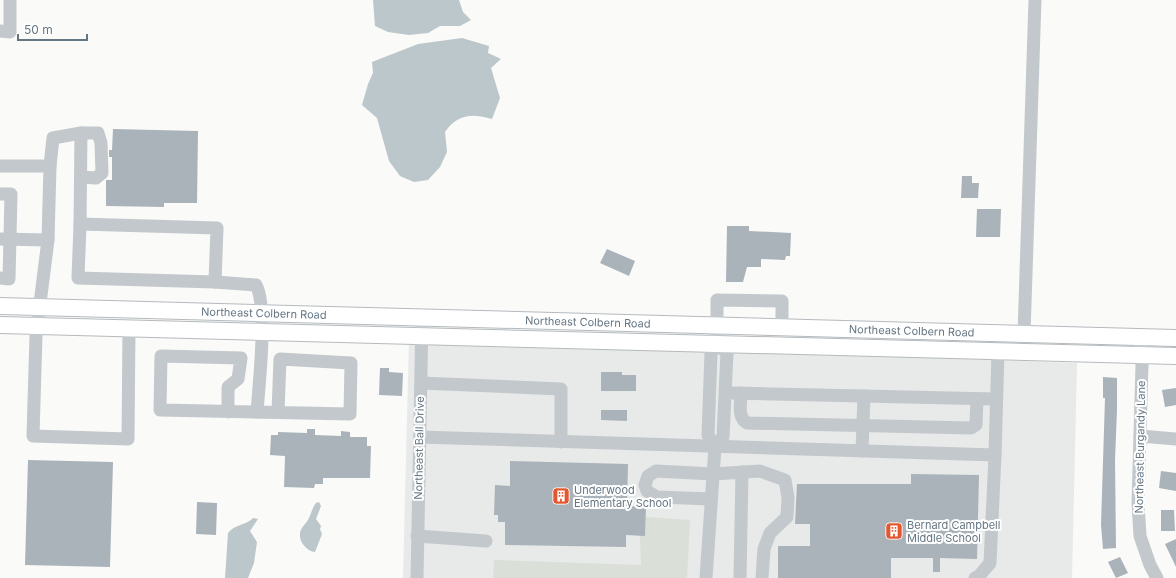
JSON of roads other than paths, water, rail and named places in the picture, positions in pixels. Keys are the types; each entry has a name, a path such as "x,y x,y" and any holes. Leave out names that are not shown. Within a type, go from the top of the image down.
{"main road":[{"name":"Northeast Colbern Road","path":"0,306 1176,338"},
{"name":"Northeast Colbern Road","path":"0,325 1176,356"}],"street":[{"path":"0,31 10,32 10,0"},
{"path":"1024,334 1035,0"},
{"path":"81,133 78,278 215,282 256,285 259,291 262,314 257,412"},
{"path":"81,178 96,178 102,173 101,143 98,133 81,133 52,138 48,240 37,326 33,436 128,438 129,329"},
{"path":"0,166 50,166"},
{"path":"0,194 11,194 5,239 9,279 0,278"},
{"path":"80,224 217,228 215,282"},
{"path":"5,239 48,240"},
{"path":"706,578 715,447 708,435 712,353 717,344 717,300 782,301 782,328"},
{"name":"Northeast Ball Drive","path":"417,578 422,318"},
{"name":"Northeast Burgandy Lane","path":"1140,337 1138,503 1140,536 1150,565 1157,578"},
{"path":"715,447 723,438 727,353 717,344"},
{"path":"975,578 980,575 990,562 998,352"},
{"path":"228,412 228,387 238,379 241,358 161,356 160,410 228,412 350,414 351,363 280,359 278,412"},
{"path":"421,383 561,388 561,442"},
{"path":"725,393 996,399"},
{"path":"741,393 740,416 742,420 747,423 863,426 971,428 976,425 977,399"},
{"path":"862,451 864,396"},
{"path":"1140,436 1176,439"},
{"path":"420,437 995,455"},
{"path":"712,498 657,497 647,491 645,485 648,476 656,471 713,474 760,471 785,480 788,498 787,517 770,533 764,549 762,578"},
{"path":"740,578 746,471"},
{"path":"418,536 486,541"}],"place":[{"name":"Underwood Elementary School","path":"561,496"},
{"name":"Bernard Campbell Middle School","path":"894,531"}]}
